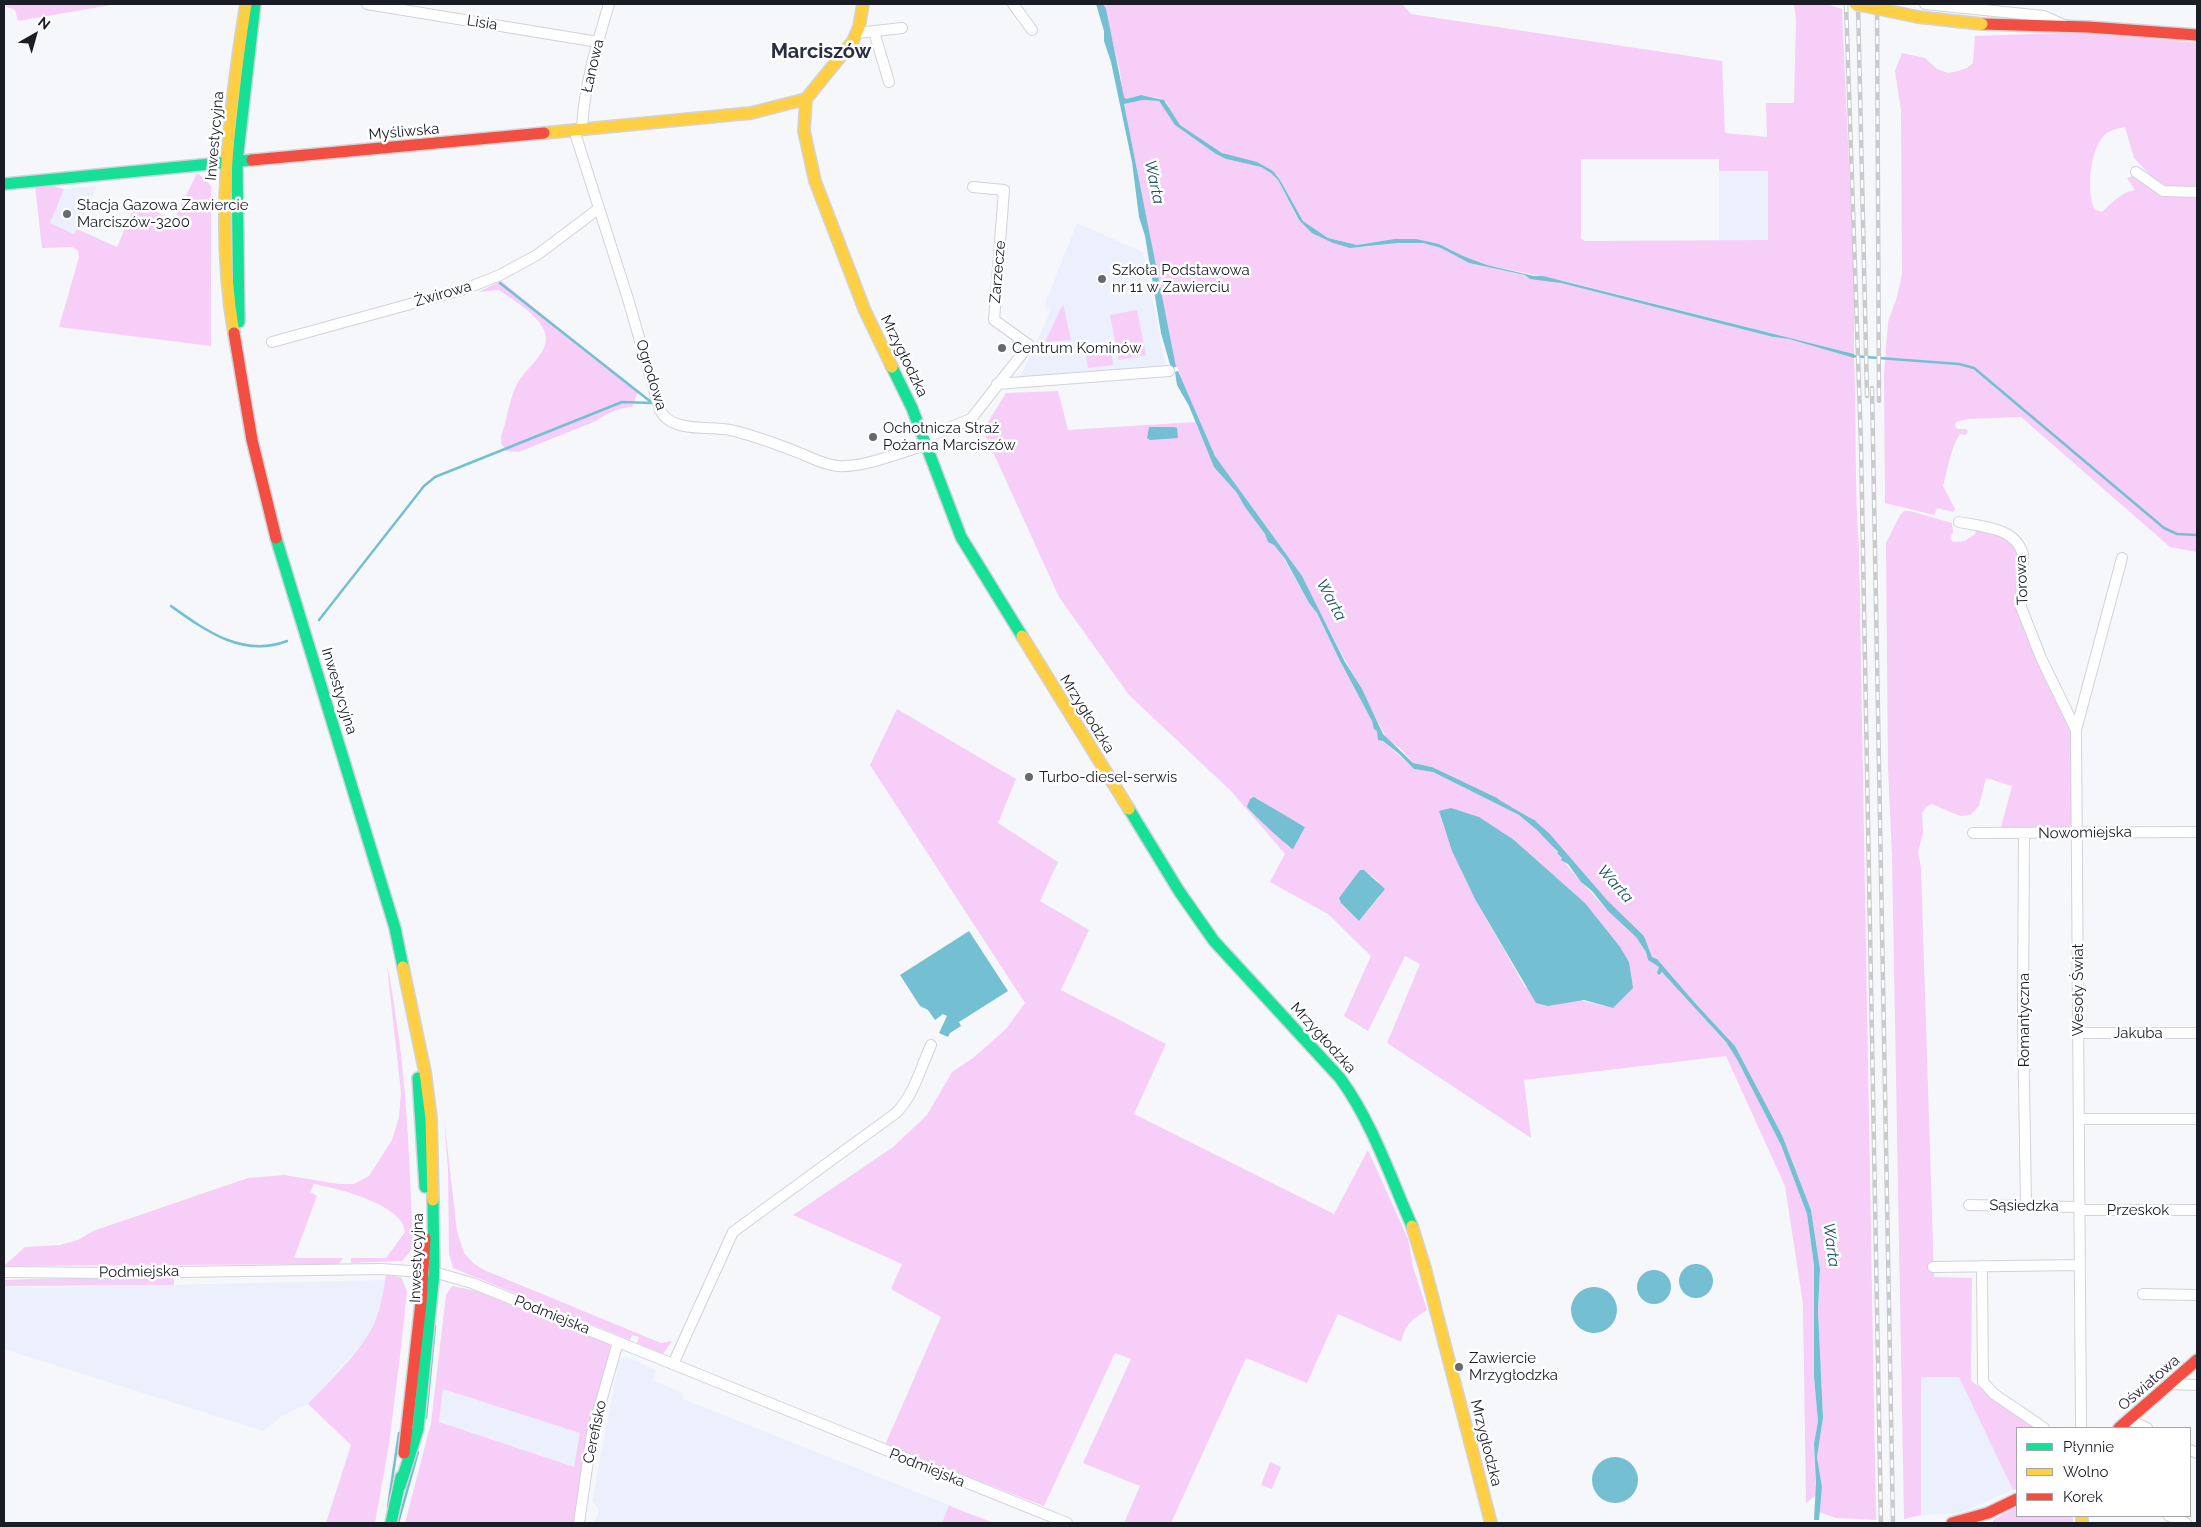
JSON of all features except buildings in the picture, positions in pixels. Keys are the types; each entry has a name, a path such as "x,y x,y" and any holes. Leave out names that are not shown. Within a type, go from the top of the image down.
{"street":[{"name":"Inwestycyjna","path":"246,4 237,61 226,243 228,300 252,440 270,517 385,891 404,965 425,1072 431,1118 434,1167 428,1272 422,1302 400,1486 391,1523"},
{"name":"Inwestycyjna","path":"232,163 255,4"},
{"name":"Lisia","path":"367,4 598,42"},
{"name":"Łanowa","path":"578,129 598,42 609,4"},
{"path":"806,99 842,56 857,33 863,4"},
{"path":"1013,4 1032,30"},
{"path":"1855,4 1913,17 1982,24 2066,26 2197,35"},
{"path":"1925,4 2044,16 2066,26"},
{"path":"857,33 902,28"},
{"path":"874,32 888,82"},
{"name":"Myśliwska","path":"4,184 751,113 806,99"},
{"name":"Mrzygłodzka","path":"806,99 804,131 815,182 865,312 902,385 961,537 1188,904 1214,941 1329,1064 1350,1092 1376,1143 1418,1241 1491,1523"},
{"name":"Ogrodowa","path":"578,129 598,209 628,299 660,410 666,419 691,427 712,428 741,433 838,466 870,461 925,441"},
{"path":"2136,172 2163,191 2197,192"},
{"name":"Zarzecze","path":"973,187 1004,190 994,320 1029,345 996,386"},
{"name":"Żwirowa","path":"272,342 465,288 500,275 537,255 598,209"},
{"path":"925,441 970,419 996,386 1169,371"},
{"name":"Torowa","path":"1959,522 2004,532 2011,536 2021,547 2023,555 2021,607 2041,658 2076,730"},
{"name":"Wesoły Świat","path":"2081,1427 2076,730 2122,558"},
{"name":"Nowomiejska","path":"1973,833 2197,832"},
{"name":"Romantyczna","path":"2024,833 2023,1020 2026,1206"},
{"name":"Jakuba","path":"2078,1033 2197,1033"},
{"path":"673,1364 732,1232 896,1113 910,1095 931,1045"},
{"path":"2080,1119 2197,1119"},
{"name":"Sąsiedzka","path":"1970,1205 2079,1208"},
{"name":"Przeskok","path":"2079,1208 2197,1210"},
{"path":"1933,1267 2080,1265"},
{"path":"1982,1266 1983,1382 1985,1387 1994,1394 2043,1427"},
{"name":"Podmiejska","path":"4,1272 110,1273 381,1269 428,1272 472,1283 1066,1523"},
{"path":"2144,1294 2197,1295"},
{"name":"Cerefisko","path":"579,1523 592,1433 618,1342"},
{"name":"Oświatowa","path":"2121,1427 2197,1360"},
{"path":"2170,1384 2197,1385"},
{"path":"2130,1420 2145,1427"},
{"path":"1952,1523 1980,1516 2016,1499"},
{"path":"2171,1517 2186,1523"}],"shaded area":[{"path":"4,4 117,4 18,21 15,10"},
{"path":"1103,4 1402,4 1411,14 1722,61 1725,133 1767,137 1766,103 1794,103 1796,21 1794,4 1827,4 1842,9 1854,280 1854,354 1569,282 1487,265 1439,244 1394,239 1357,245 1328,238 1303,221 1273,171 1222,153 1180,125 1171,113 1167,102 1159,98 1140,95 1126,99 1123,97 1120,71","holes":["1581,159 1719,159 1719,171 1768,171 1768,240 1585,241 1581,238"]},
{"path":"2091,32 2197,43 2197,188 2171,188 2153,178 2134,158 2125,127 2112,130 2103,136 2098,145 2091,168 2090,192 2095,210 2102,212 2121,195 2135,190 2127,178 2136,175 2162,194 2197,194 2197,552 2170,547 2021,417 1968,419 1956,422 1955,426 1957,429 1966,429 1968,432 1965,435 1960,434 1957,440 1943,486 1955,509 1953,512 1937,508 1934,515 1885,503 1884,374 1888,322 1902,275 1901,110 1895,71 1902,53 1925,58 1937,69 1948,73 1967,68 1973,63 1975,36"},
{"path":"1143,100 1159,101 1171,118 1216,154 1226,159 1261,167 1271,172 1278,180 1299,221 1333,243 1365,247 1398,243 1423,243 1441,248 1469,263 1561,283 1773,337 1789,339 1854,358 1876,1520 1836,1518 1819,1512 1822,1487 1817,1457 1823,1418 1818,1310 1820,1269 1811,1210 1782,1135 1735,1046 1657,959 1652,957 1644,936 1607,900 1549,833 1528,816 1497,799 1432,767 1413,763 1401,749 1387,739 1298,571 1215,456 1180,377 1178,367 1176,367 1174,362 1124,104"},
{"path":"1719,171 1768,171 1768,240 1719,241"},
{"path":"197,173 211,186 211,346 59,327 79,257 78,251 72,247 42,248 35,186 49,185 64,189 50,223 74,234 77,229 117,247 136,203 174,220"},
{"path":"97,186 75,234 49,223 64,189"},
{"name":"Szkoła Podstawowa nr 11 w Zawierciu","path":"1077,223 1143,252 1166,367 1020,377 1051,310 1044,306"},
{"path":"501,281 638,392 632,407 613,411 596,421 519,452 506,451 501,443 501,437 512,395 518,382 542,352 546,342 541,324 525,308 499,290 478,292"},
{"path":"1063,304 1071,340 1045,342"},
{"path":"1137,310 1146,355 1119,360 1110,315"},
{"path":"1111,350 1113,365 1088,368 1086,354"},
{"path":"1058,391 1068,430 1195,422 1214,466 1237,493 1266,536 1280,552 1309,603 1317,613 1339,659 1383,741 1414,769 1433,772 1519,815 1531,824 1550,843 1573,873 1608,911 1636,937 1646,952 1648,960 1660,967 1657,973 1662,972 1666,975 1726,1042 1746,1073 1781,1145 1807,1214 1814,1265 1814,1377 1818,1421 1814,1444 1815,1496 1806,1503 1803,1304 1785,1186 1726,1056 1524,1080 1531,1138 1387,1043 1420,964 1405,956 1368,1031 1344,1016 1371,956 1328,914 1270,882 1285,854 1232,792 1129,695 1059,597 983,430 1006,393","holes":["1257,798 1281,814 1305,826 1289,848 1280,837 1247,807","1439,811 1514,840 1585,903 1613,1008 1525,987 1477,902 1447,835","1360,870 1364,870 1378,881 1380,896 1359,921 1341,903"]},
{"path":"1904,511 1910,511 1952,523 1953,532 1950,538 1953,542 1965,541 1975,534 1977,529 1996,533 2012,542 2019,556 2018,611 2035,655 2071,725 2073,822 2068,829 2004,829 2001,827 2012,786 1986,778 1979,806 1970,815 1960,816 1932,804 1926,807 1922,813 1923,833 1918,852 1921,868 1934,1277 1972,1278 1971,1381 2036,1427 2016,1427 2016,1489 2013,1490 1959,1377 1921,1377 1921,1515 1904,1519 1892,856 1888,767 1886,543 1900,515"},
{"path":"897,709 1016,779 998,823 1058,862 1040,901 1089,930 1061,990 1166,1044 1134,1114 1334,1214 1368,1150 1408,1239 1413,1267 1427,1310 1410,1323 1401,1342 1338,1314 1307,1383 1246,1358 1171,1523 1124,1523 1140,1486 1083,1463 1131,1359 1115,1353 1044,1506 885,1445 941,1317 891,1289 902,1264 793,1215 893,1147 927,1115 952,1072 973,1058 1006,1029 1025,1003 870,765"},
{"path":"387,966 402,1064 410,1169 413,1248 402,1261 351,1263 351,1258 386,1258 405,1232 402,1223 384,1207 373,1201 348,1192 314,1184 310,1192 317,1196 294,1258 343,1258 339,1264 4,1266 25,1247 60,1245 78,1240 93,1231 248,1178 284,1175 339,1184 354,1184 369,1176 392,1140 399,1117 401,1093"},
{"path":"444,1118 457,1231 464,1253 473,1263 484,1270 661,1343 672,1341 663,1354 637,1343 639,1337 632,1335 630,1340 453,1268 449,1254 448,1169"},
{"path":"166,1275 172,1277 174,1285 4,1286 4,1280"},
{"path":"386,1275 401,1277 407,1291 389,1444 375,1523 326,1523 351,1445 308,1404 344,1366 368,1335 382,1300"},
{"path":"385,1280 375,1322 365,1339 308,1404 283,1415 263,1431 4,1349 4,1286 35,1288"},
{"path":"452,1286 477,1291 603,1339 611,1346 575,1523 405,1523 431,1423 446,1295","holes":["443,1389 580,1433 574,1467 439,1422"]},
{"path":"626,1357 656,1370 653,1380 682,1393 683,1399 949,1505 942,1523 594,1523 599,1510 592,1501 619,1361"},
{"path":"1959,1376 2013,1490 1960,1513 1921,1515 1920,1377"},
{"path":"443,1389 581,1433 574,1467 439,1422"},
{"path":"1270,1462 1281,1467 1272,1489 1261,1485"},
{"path":"949,1505 952,1507 994,1523 942,1523"},
{"path":"2016,1508 2016,1517 2073,1517 2073,1523 1993,1523 1993,1520"}],"water":[{"path":"1096,4 1103,4 1106,9 1124,97 1126,99 1141,95 1164,100 1180,125 1222,153 1257,162 1273,171 1303,221 1328,238 1357,245 1394,239 1416,239 1439,244 1487,265 1534,276 1543,276 1854,354 1854,358 1789,339 1773,337 1561,283 1530,279 1525,275 1469,263 1441,248 1423,243 1398,243 1350,248 1333,243 1312,233 1299,220 1278,180 1271,173 1261,167 1226,159 1216,154 1175,125 1159,101 1143,100 1124,104 1176,367 1171,368 1161,333 1145,236 1139,217 1132,162 1111,62 1104,41 1104,31"},
{"path":"1178,371 1215,456 1302,576 1345,662 1362,689 1383,734 1413,763 1432,767 1497,798 1536,820 1607,900 1644,936 1652,957 1657,959 1735,1046 1782,1135 1811,1210 1820,1269 1818,1310 1823,1418 1817,1457 1822,1487 1819,1520 1814,1520 1816,1483 1814,1444 1818,1421 1814,1377 1814,1265 1807,1214 1781,1145 1738,1061 1726,1042 1662,972 1659,975 1657,973 1659,967 1648,960 1646,952 1636,937 1581,882 1568,864 1561,860 1562,858 1558,852 1537,830 1519,815 1433,772 1414,769 1398,753 1383,741 1378,740 1377,731 1374,729 1372,721 1317,613 1309,603 1285,559 1274,545 1268,542 1265,534 1237,493 1214,467 1189,406 1177,385 1175,372"},
{"path":"1149,427 1177,428 1178,438 1150,440 1147,438"},
{"path":"1254,797 1305,827 1293,849 1247,807 1250,799"},
{"path":"1451,808 1479,817 1514,840 1585,903 1620,947 1629,962 1633,988 1613,1008 1584,1000 1548,1006 1536,1003 1475,899 1452,851 1439,811"},
{"path":"1360,870 1364,870 1385,889 1359,921 1341,903 1339,898"},
{"path":"969,931 1008,991 959,1022 961,1026 950,1033 948,1037 939,1033 947,1016 943,1014 935,1020 928,1010 920,1006 900,975"},
{"path":"1696,1264 1708,1269 1713,1281 1708,1293 1696,1298 1684,1293 1679,1281 1684,1269"},
{"path":"1654,1270 1666,1275 1671,1287 1666,1299 1654,1304 1642,1299 1637,1287 1642,1275"},
{"path":"1594,1287 1607,1291 1613,1297 1617,1310 1613,1323 1607,1329 1594,1333 1581,1329 1575,1323 1571,1310 1575,1297 1581,1291"},
{"path":"1615,1457 1628,1461 1634,1467 1638,1480 1634,1493 1628,1499 1615,1503 1602,1499 1596,1493 1592,1480 1596,1467 1602,1461"}],"waterway":[{"path":"500,283 651,402"},
{"path":"1852,356 1959,364 1974,368 2164,528 2177,534 2197,535"},
{"path":"319,620 424,486 435,477 622,402 652,403"},
{"path":"171,606 211,633 240,644 255,646 271,645 287,641"},
{"path":"426,1418 435,1326"},
{"path":"388,1507 399,1433"},
{"path":"398,1523 418,1452"}],"railway":[{"path":"1846,4 1861,445 1881,1523"},
{"path":"1858,4 1867,396"},
{"path":"1877,4 1879,401"},
{"path":"1872,388 1893,1523"}],"traffic: fast":[{"path":"239,322 237,162 255,4"},
{"path":"4,184 252,160"},
{"path":"892,367 912,408 961,537 1022,636"},
{"path":"276,538 395,928 403,967"},
{"path":"1129,809 1179,891 1214,941 1340,1078 1371,1131 1412,1226"},
{"path":"418,1078 425,1187"},
{"path":"400,1486 418,1429 434,1273 433,1200"},
{"path":"391,1523 401,1477"}],"traffic: slow":[{"path":"234,333 228,293 225,252 226,168 234,85 246,4"},
{"path":"863,4 859,27 853,41 806,99 804,131 815,181 865,311 892,367"},
{"path":"1855,4 1918,17 1982,24"},
{"path":"544,133 751,113 806,99"},
{"path":"1022,636 1129,809"},
{"path":"403,967 425,1072 431,1118 433,1200"},
{"path":"1412,1226 1425,1268 1491,1523"},
{"path":"2082,1517 2082,1523"}],"traffic: jam":[{"path":"1982,24 2088,27 2197,35"},
{"path":"252,160 544,133"},
{"path":"234,333 252,440 276,538"},
{"path":"404,1453 421,1302 425,1238"},
{"path":"2120,1427 2197,1360"},
{"path":"1952,1523 1988,1513 2016,1499"}],"place":[{"name":"Stacja Gazowa Zawiercie Marciszów-3200","path":"67,214"},
{"name":"Szkoła Podstawowa nr 11 w Zawierciu","path":"1102,279"},
{"name":"Centrum Kominów","path":"1002,348"},
{"name":"Ochotnicza Straż Pożarna Marciszów","path":"873,437"},
{"name":"Turbo-diesel-serwis","path":"1029,777"},
{"name":"Zawiercie Mrzygłodzka","path":"1459,1367"}],"district":[{"name":"Marciszów","path":"821,52"}],"water label":[{"name":"Warta","path":"1154,182"},
{"name":"Warta","path":"1331,600"},
{"name":"Warta","path":"1615,884"},
{"name":"Warta","path":"1831,1245"}]}
